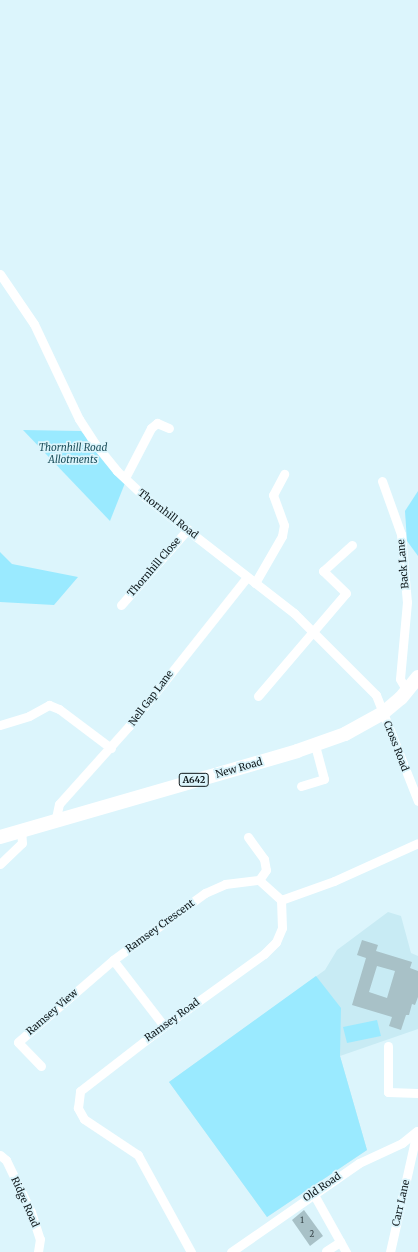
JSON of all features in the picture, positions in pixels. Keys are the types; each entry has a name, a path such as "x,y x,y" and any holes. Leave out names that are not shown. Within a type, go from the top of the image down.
{"highway":[{"name":"New Road","path":"0,837 56,818 315,745 345,734 383,713 404,695 418,677"}],"street":[{"name":"Thornhill Road","path":"0,274 34,324 79,418 96,445 125,478 145,497 188,529 313,632 376,695 383,713"},
{"path":"125,478 151,428 157,423 169,428"},
{"path":"255,583 282,536 284,525 273,495 284,474"},
{"name":"Back Lane","path":"382,481 401,534 407,602 407,626 400,668 400,680 404,695"},
{"name":"Thornhill Close","path":"121,606 188,529"},
{"path":"258,696 346,593 323,571 352,545"},
{"name":"Nell Gap Lane","path":"56,818 60,804 111,748 247,578"},
{"path":"0,725 29,716 48,705 59,709 111,748"},
{"name":"Cross Road","path":"383,713 418,802"},
{"path":"301,786 324,779 315,745"},
{"path":"0,864 22,843 21,829"},
{"path":"248,837 264,859 266,870 259,880 281,900 334,881 418,843"},
{"name":"Ramsey Crescent","path":"113,960 205,893 225,884 259,880"},
{"name":"Ramsey Road","path":"191,1252 138,1155 84,1119 78,1108 80,1091 164,1026 264,954 276,942 282,928 281,900"},
{"path":"113,960 164,1026"},
{"name":"Ramsey View","path":"41,1066 18,1042 113,960"},
{"path":"388,1046 388,1092 418,1094"},
{"name":"Old Road","path":"231,1252 313,1193 359,1163 402,1143 418,1130"},
{"name":"Carr Lane","path":"390,1252 418,1130"},
{"name":"Ridge Road","path":"0,1155 6,1160 31,1212 40,1239 38,1252"},
{"path":"313,1193 346,1252"},
{"path":"326,1251 340,1242"}],"shaded area":[{"path":"388,912 401,916 411,953 418,956 418,1029 340,1056 367,1150 267,1217 169,1082 325,970 337,950"}],"green space":[{"name":"Thornhill Road Allotments","path":"23,430 81,431 125,483 110,521"},
{"path":"418,491 418,556 407,541 405,511"},
{"path":"0,552 12,564 78,577 54,605 0,602"},
{"path":"316,976 341,1008 340,1056 367,1150 267,1217 169,1082"},
{"path":"377,1020 381,1036 347,1043 343,1027"}],"building":[{"path":"362,940 378,945 376,951 412,962 410,968 418,971 418,997 415,1005 412,1004 409,1015 406,1015 401,1030 389,1026 392,1017 352,1005 366,958 357,955","holes":["377,966 395,971 387,998 369,992"]},
{"path":"304,1210 323,1236 310,1246 292,1220"}]}
